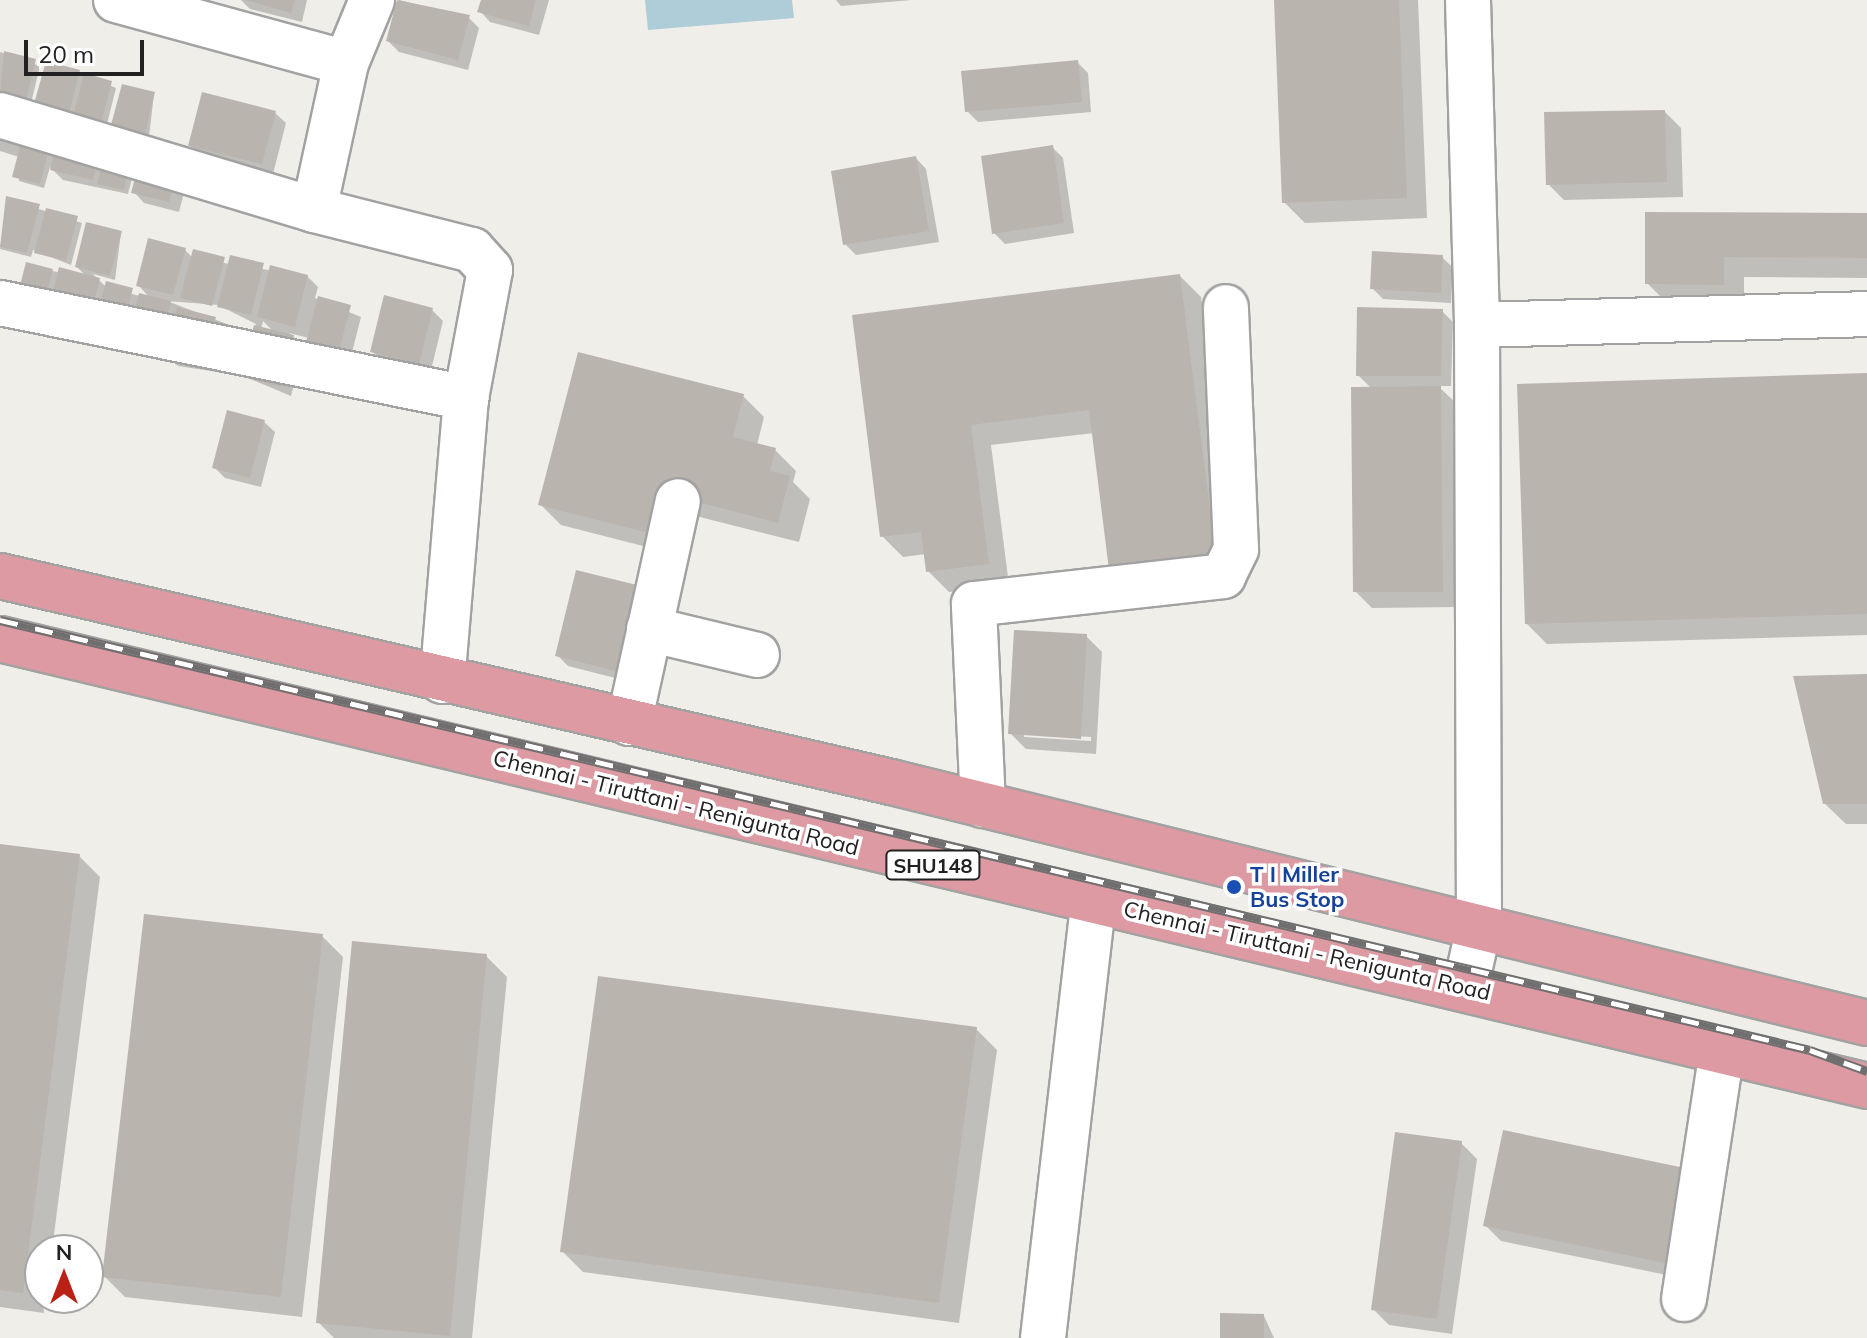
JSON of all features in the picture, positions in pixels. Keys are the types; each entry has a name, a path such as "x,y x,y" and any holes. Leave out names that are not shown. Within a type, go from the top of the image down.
{"highway":[{"path":"0,576 983,805 1867,1023"},
{"name":"Chennai - Tiruttani - Renigunta Road","path":"0,639 1093,904 1466,985 1867,1086"}],"street":[{"path":"116,0 346,63"},
{"path":"314,210 346,63 372,0"},
{"path":"1466,985 1479,927 1477,325 1468,0"},
{"path":"0,115 483,258 492,290 466,398 442,681"},
{"path":"0,303 466,398"},
{"path":"983,805 974,604 1223,576 1236,549 1226,307"},
{"path":"1477,325 1867,314"},
{"path":"629,723 678,501"},
{"path":"649,629 757,655"},
{"path":"1043,1338 1093,904"},
{"path":"1684,1299 1722,1050"}],"water":[{"path":"645,0 792,0 794,18 648,30"}],"building":[{"path":"245,0 295,0 291,13"},
{"path":"397,0 470,15 458,60 386,41"},
{"path":"481,0 536,0 529,26 477,12"},
{"path":"1274,0 1399,0 1407,198 1282,203"},
{"path":"4,51 36,59 26,100 0,93"},
{"path":"1078,60 1082,102 965,112 961,71"},
{"path":"46,61 80,70 69,113 34,104"},
{"path":"84,73 112,81 102,120 74,113"},
{"path":"122,84 155,92 145,134 111,125"},
{"path":"202,92 276,111 262,164 188,146"},
{"path":"1665,110 1667,182 1546,185 1544,112"},
{"path":"63,119 106,130 93,180 50,170"},
{"path":"24,131 52,138 40,184 12,177"},
{"path":"110,132 137,138 124,190 97,184"},
{"path":"145,140 183,150 169,202 131,193"},
{"path":"1053,145 1064,223 992,234 981,156"},
{"path":"916,156 929,231 843,245 831,171"},
{"path":"6,196 40,204 27,253 0,247"},
{"path":"46,208 78,216 66,261 34,253"},
{"path":"1645,212 1867,213 1867,258 1724,257 1724,285 1645,284"},
{"path":"86,222 122,231 110,276 75,267"},
{"path":"148,238 186,248 173,295 136,286"},
{"path":"193,249 225,257 212,306 180,298"},
{"path":"1372,251 1443,255 1441,293 1370,289"},
{"path":"230,255 264,263 251,315 217,307"},
{"path":"26,262 53,269 40,319 13,313"},
{"path":"270,265 308,275 295,327 257,317"},
{"path":"59,267 100,278 87,329 46,319"},
{"path":"1180,274 1217,565 1110,578 1089,410 971,425 989,564 926,572 921,532 880,537 852,315"},
{"path":"106,281 133,288 119,344 91,336"},
{"path":"139,293 171,301 158,354 125,346"},
{"path":"384,295 433,308 419,364 370,352"},
{"path":"318,296 351,305 337,358 304,350"},
{"path":"177,307 216,317 204,365 165,356"},
{"path":"1357,307 1443,309 1441,376 1356,376"},
{"path":"254,325 294,335 281,387 240,376"},
{"path":"578,352 744,394 733,437 776,448 770,471 790,476 778,523 671,495 661,536 538,505"},
{"path":"1867,373 1867,614 1525,624 1517,384"},
{"path":"1441,386 1443,592 1353,592 1351,387"},
{"path":"227,410 265,420 250,478 212,468"},
{"path":"576,570 645,587 624,673 555,656"},
{"path":"1014,630 1087,634 1081,739 1008,734"},
{"path":"1867,674 1867,804 1823,804 1793,676"},
{"path":"0,844 80,854 31,1234 24,1234 23,1293 0,1290"},
{"path":"144,914 323,934 281,1297 104,1277"},
{"path":"352,941 487,954 450,1336 316,1323"},
{"path":"598,976 977,1027 939,1303 560,1252"},
{"path":"1503,1130 1699,1171 1680,1266 1483,1226"},
{"path":"1395,1132 1462,1141 1437,1319 1371,1310"},
{"path":"1220,1313 1264,1314 1264,1338 1220,1338"}],"railway":[{"path":"0,620 1810,1050 1867,1071"}],"place":[{"name":"T I Miller Bus Stop","path":"1234,887"}]}
